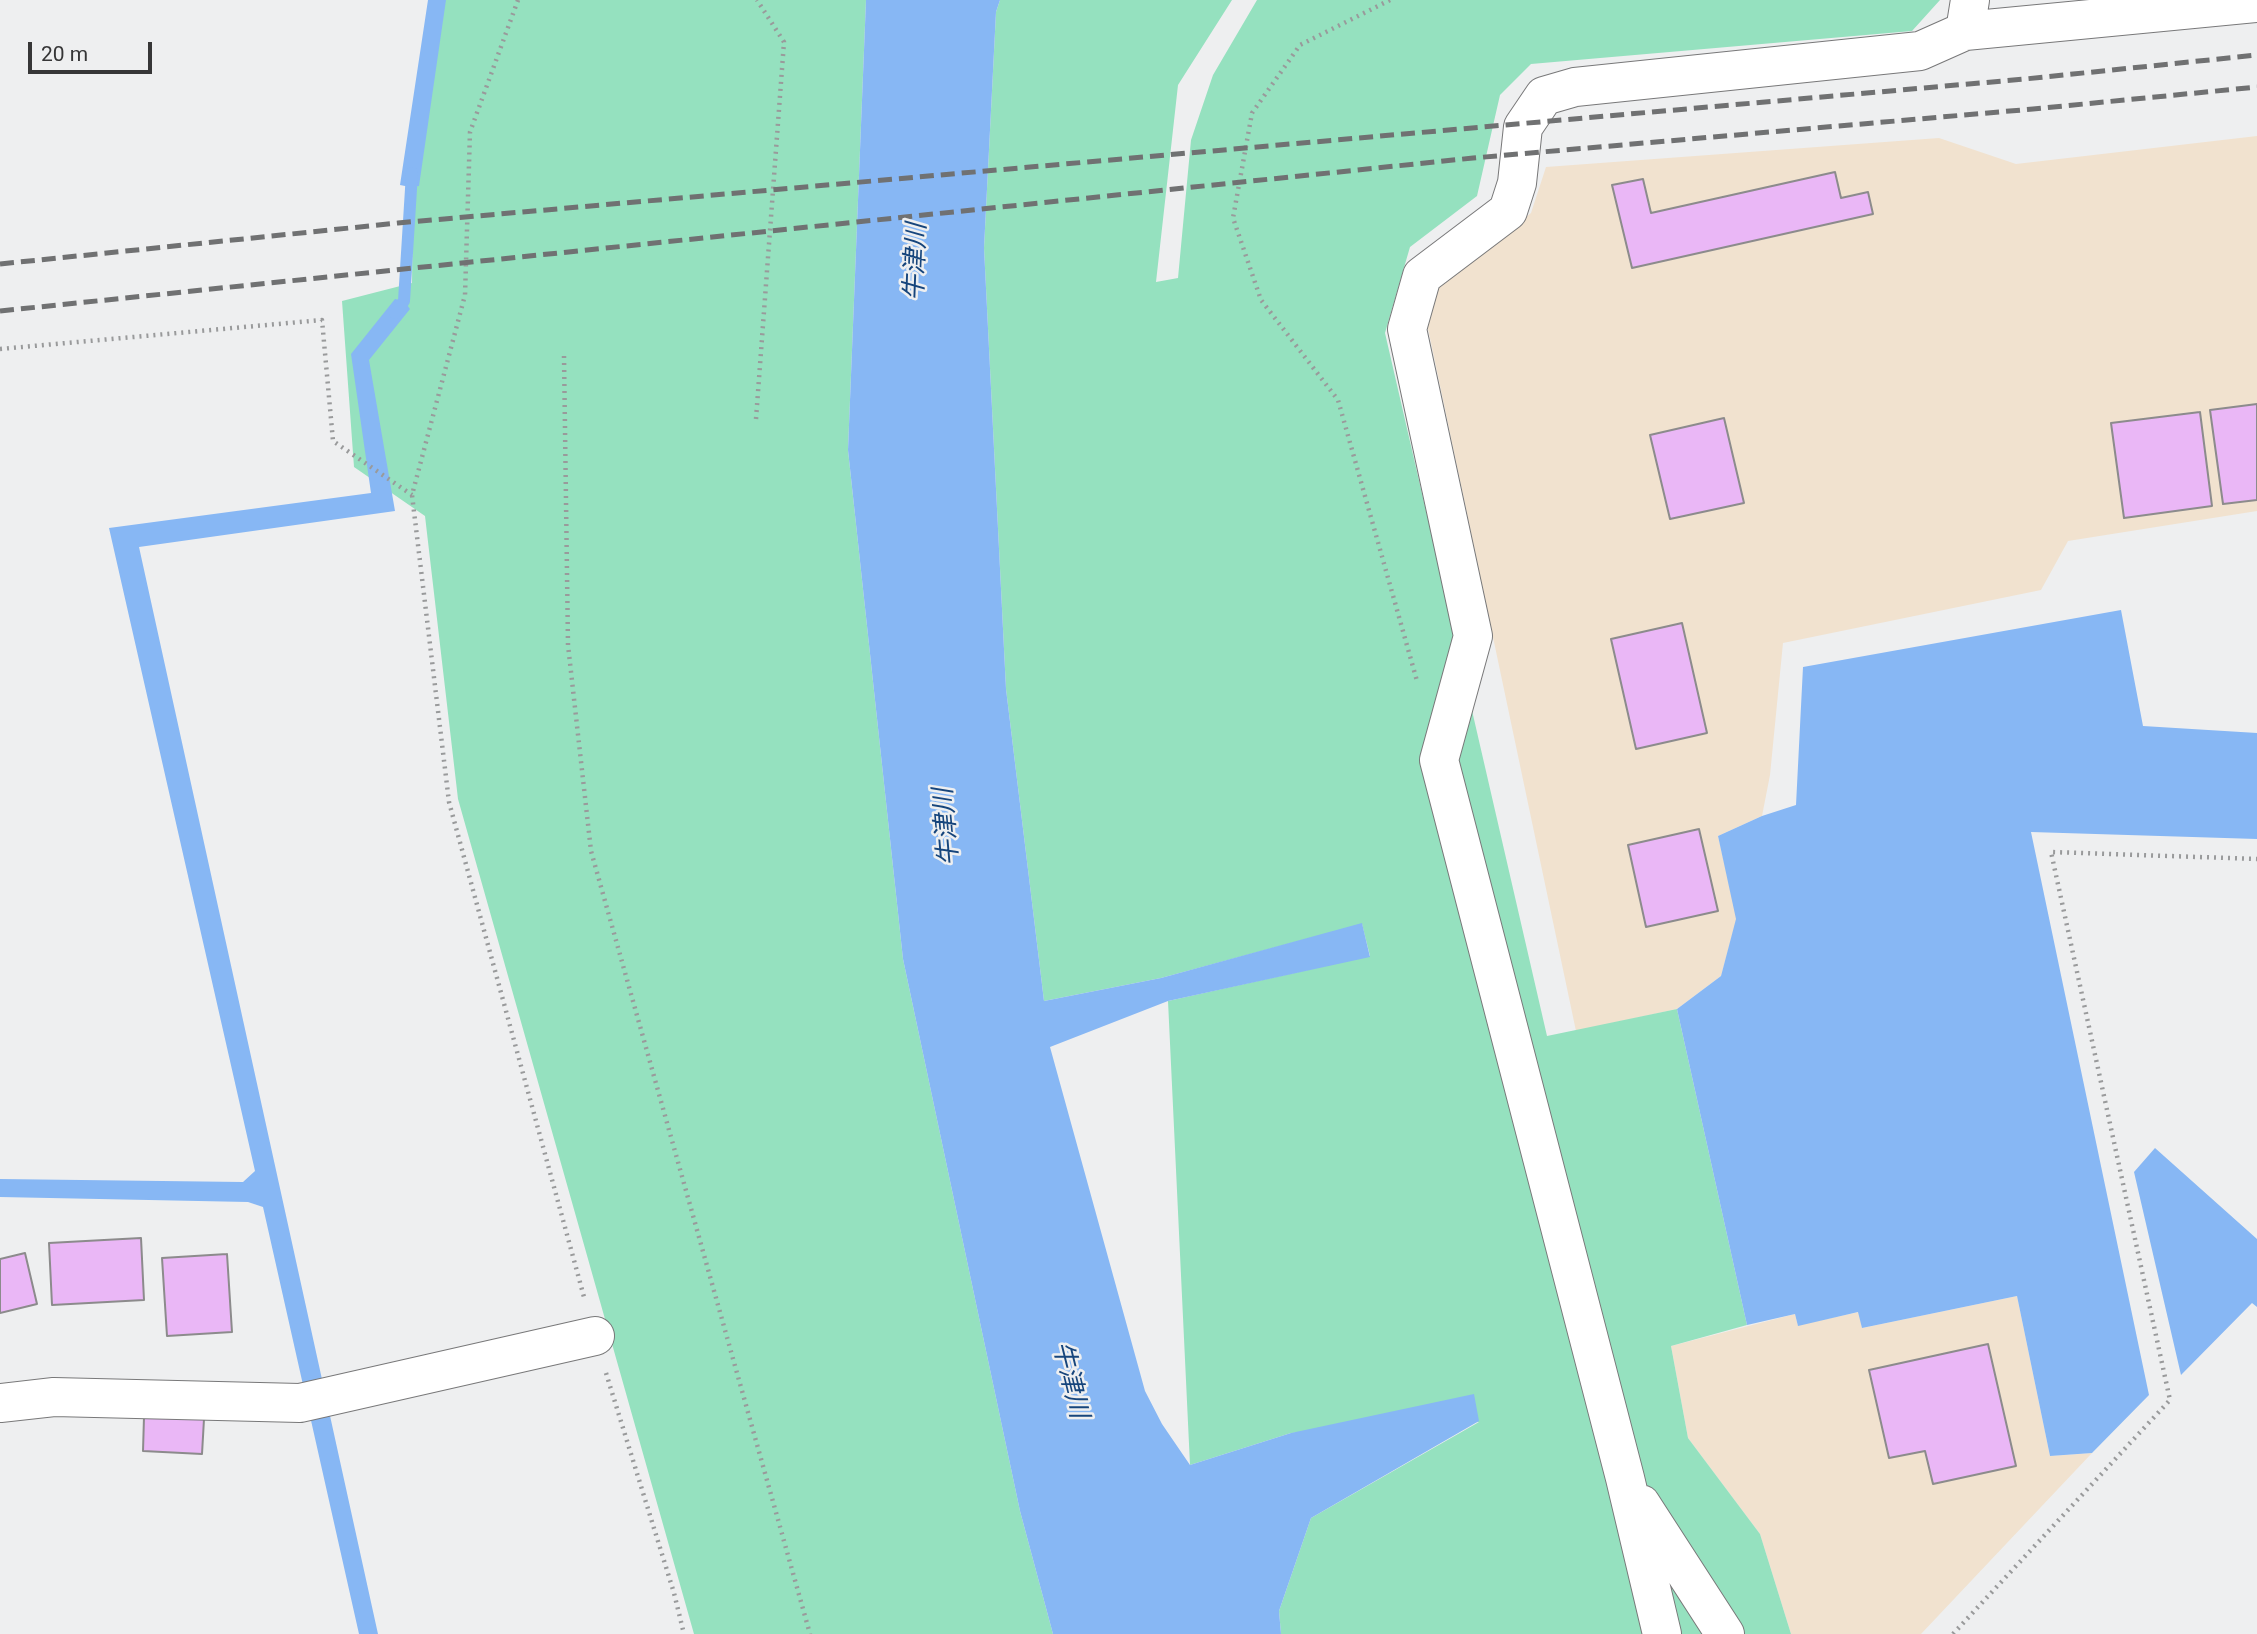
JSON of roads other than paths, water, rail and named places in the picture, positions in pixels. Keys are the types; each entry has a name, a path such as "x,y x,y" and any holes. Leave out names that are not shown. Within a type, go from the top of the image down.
{"street":[{"path":"1662,1634 1625,1478 1439,760 1473,636 1407,329 1422,276 1508,211 1517,183 1523,127 1544,96 1575,87 1920,51 1967,15 2257,3"},
{"path":"0,1403 54,1397 316,1400 595,1336"},
{"path":"1625,1478 1726,1634"}],"water":[{"path":"428,0 446,0 419,186 410,187 400,185"},
{"name":"牛津川","path":"866,0 1000,0 996,12 984,248 1006,689 1044,1001 1161,978 1362,923 1370,957 1168,1001 1050,1047 1145,1391 1162,1424 1190,1465 1291,1433 1474,1394 1479,1421 1311,1518 1279,1611 1281,1634 1053,1634 1020,1511 903,959 848,450"},
{"path":"395,299 404,301 410,309 369,360 395,511 139,547 378,1634 359,1634 263,1207 248,1202 0,1197 0,1179 243,1182 255,1171 109,528 371,493 351,354"},
{"path":"2121,610 2143,726 2257,733 2257,839 2031,832 2149,1395 2092,1453 2050,1456 2017,1296 1862,1328 1858,1312 1798,1326 1795,1314 1747,1325 1677,1009 1721,976 1736,919 1718,836 1762,816 1796,805 1803,667"},
{"path":"2155,1148 2257,1239 2257,1307 2252,1303 2181,1375 2134,1172"}],"waterway":[{"path":"395,313 404,301 412,173"}],"railway":[{"path":"0,264 398,223 2025,79 2257,55"},
{"path":"0,311 1473,158 2257,87"}]}
